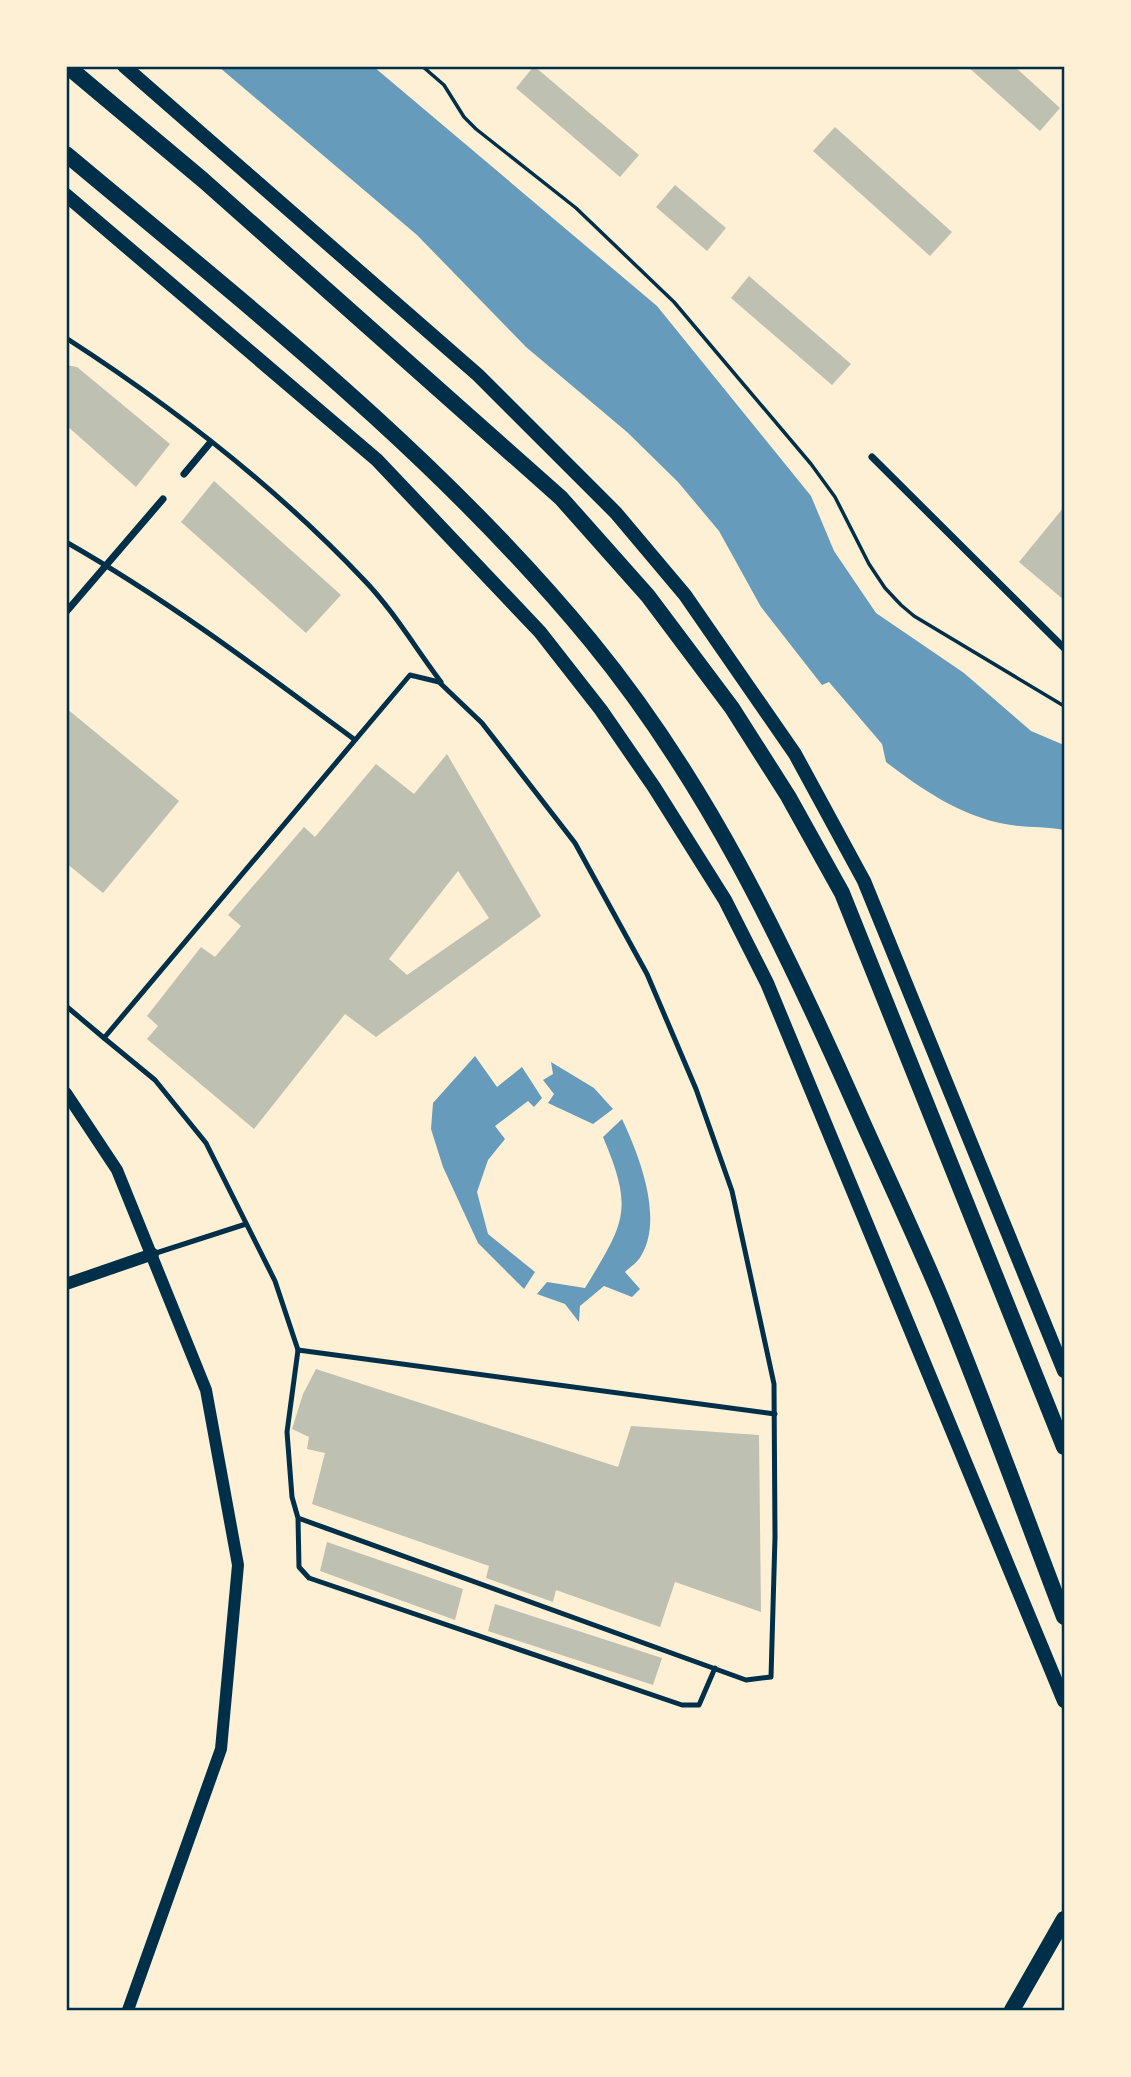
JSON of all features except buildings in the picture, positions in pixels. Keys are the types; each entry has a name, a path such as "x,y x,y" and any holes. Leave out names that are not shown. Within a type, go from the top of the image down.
{"main road":[{"path":"67,66 203,180 561,498 649,596 732,708 788,796 842,893 1065,1447"},
{"path":"124,66 478,375 607,503 685,595 795,754 864,881 1065,1371"},
{"path":"66,154 305,355 454,491 591,641 655,726 709,806 779,935 939,1294 1065,1617"},
{"path":"66,195 377,460 540,632 601,710 654,788 725,901 767,983 1065,1701"},
{"path":"1012,2011 1065,1919"}],"street":[{"path":"184,474 210,443"},
{"path":"872,457 1065,648"},
{"path":"66,612 163,499"},
{"path":"66,1093 117,1170 206,1390 238,1565 221,1749 128,2011"},
{"path":"66,1284 153,1254"}],"lane":[{"path":"66,338 145,390 278,498 366,581 445,687"},
{"path":"66,542 107,565 246,659 355,740"},
{"path":"104,1038 410,675 439,682 482,723 575,844 647,974 696,1089 732,1191 774,1384 771,1677 746,1679 298,1518"},
{"path":"66,1006 155,1080 206,1143 275,1281 298,1350 287,1432 292,1497 298,1518 299,1567 309,1578 682,1704 699,1705 715,1668"},
{"path":"153,1254 246,1224"},
{"path":"298,1350 775,1414"}],"path":[{"path":"422,66 444,85 464,117 476,129 576,208 674,302 835,497 885,588 914,616 1065,706"}],"water":[{"path":"219,67 374,67 657,306 811,496 834,551 876,613 964,673 1031,731 1064,745 1064,830 1005,824 973,815 927,791 886,762 882,744 829,682 822,685 761,607 719,531 678,482 627,432 526,347 417,235"},
{"path":"475,1056 497,1087 522,1067 542,1098 534,1107 528,1101 495,1126 505,1139 488,1160 477,1192 488,1234 535,1272 524,1289 478,1243 443,1167 431,1129 433,1103"},
{"path":"551,1062 594,1088 613,1109 593,1124 548,1103 554,1094 543,1080 553,1074"},
{"path":"622,1119 642,1168 650,1205 647,1241 640,1258 625,1272 640,1289 632,1297 604,1286 580,1306 579,1322 565,1304 537,1294 547,1282 585,1288 609,1247 621,1215 621,1199 619,1182 603,1137"}]}
